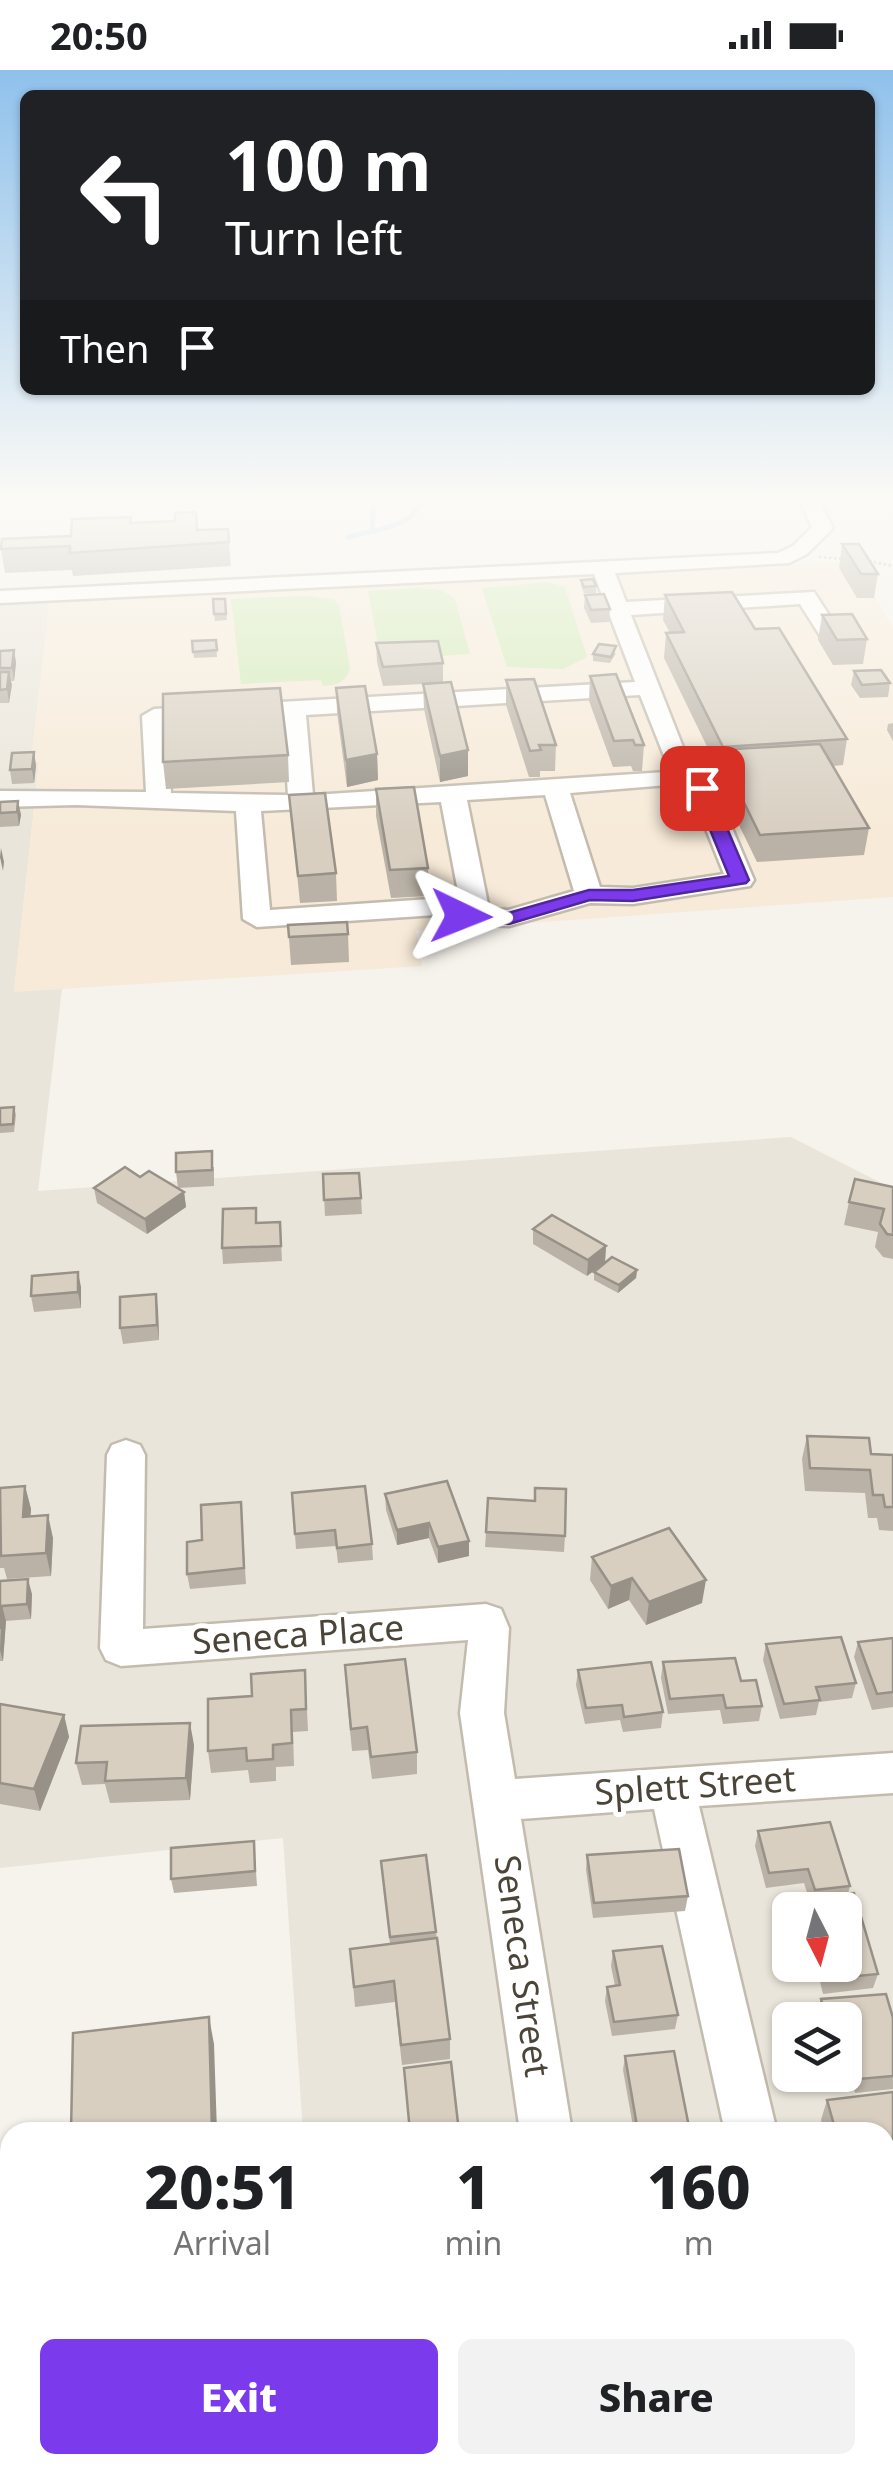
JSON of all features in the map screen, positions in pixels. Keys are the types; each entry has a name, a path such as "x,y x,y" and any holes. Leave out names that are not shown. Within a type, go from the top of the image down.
{"street":[{"path":"436,907 461,916 509,918 589,895 633,896 740,880 702,788 680,773 618,610"},
{"path":"815,610 832,636"},
{"path":"159,798 154,716 651,688"},
{"path":"294,709 301,804"},
{"path":"0,799 159,798 248,805 301,804 644,784 672,779 680,773"},
{"path":"556,789 589,895"},
{"path":"248,805 257,919 474,904 453,794"},
{"name":"Seneca Place","path":"126,1455 121,1648 486,1621 492,1631 484,1669 482,1713 498,1800"},
{"name":"Splett Street","path":"498,1800 893,1773"},
{"path":"672,1788 750,2122"},
{"name":"Seneca Street","path":"498,1800 545,2122"}],"shaded area":[{"path":"0,610 49,610 31,761 39,762 14,991 62,989 38,1191 791,1137 893,1189 893,2122 302,2122 283,1838 0,1868"},
{"path":"49,610 883,610 893,628 893,897 416,931 422,966 14,992 39,762 31,762"}],"green space":[{"path":"232,610 340,610 350,668 343,680 323,686 321,680 241,684"},
{"path":"372,610 458,610 470,654 381,660"},
{"path":"489,610 572,610 587,657 563,669 507,667"}],"building":[{"path":"673,610 743,610 755,629 779,628 847,739 723,747 666,633 684,632"},
{"path":"852,614 867,639 837,640 822,615"},
{"path":"216,640 217,650 193,652 192,641"},
{"path":"438,641 443,663 383,667 376,643"},
{"path":"599,644 616,646 611,657 593,654"},
{"path":"14,650 12,668 0,668 0,651"},
{"path":"881,670 890,683 862,685 854,671"},
{"path":"0,672 9,672 7,689 0,690"},
{"path":"616,674 644,745 635,745 633,740 614,741 590,676"},
{"path":"534,679 556,745 539,745 541,750 530,751 506,680"},
{"path":"451,682 468,750 440,756 423,684"},
{"path":"365,686 377,754 346,760 336,688"},
{"path":"280,688 288,755 163,762 163,694"},
{"path":"820,744 869,828 760,835 718,750"},
{"path":"34,752 32,769 10,770 12,753"},
{"path":"414,787 428,868 390,870 376,789"},
{"path":"325,793 336,873 298,876 289,795"},
{"path":"18,801 17,812 0,813 0,802"},
{"path":"347,922 348,934 289,937 288,925"},
{"path":"14,1107 13,1124 0,1125 0,1108"},
{"path":"212,1151 212,1170 176,1172 176,1153"},
{"path":"125,1167 140,1177 149,1171 184,1192 145,1219 94,1188"},
{"path":"359,1173 361,1198 324,1200 323,1174"},
{"path":"855,1179 893,1187 893,1235 887,1234 880,1224 884,1209 849,1202"},
{"path":"256,1208 256,1223 280,1222 281,1246 222,1248 223,1209"},
{"path":"552,1215 606,1246 588,1260 533,1229"},
{"path":"612,1257 637,1270 619,1285 594,1272"},
{"path":"78,1272 78,1292 31,1296 32,1276"},
{"path":"156,1294 157,1325 120,1328 120,1297"},
{"path":"807,1436 869,1438 871,1454 893,1455 893,1507 885,1507 883,1495 873,1495 870,1470 810,1468"},
{"path":"447,1481 469,1541 438,1547 429,1523 397,1530 385,1494"},
{"path":"25,1486 23,1517 48,1515 46,1553 1,1556 0,1488"},
{"path":"365,1486 372,1544 337,1548 335,1530 295,1534 292,1493"},
{"path":"535,1488 566,1489 565,1536 486,1532 488,1498 535,1501"},
{"path":"241,1502 244,1568 187,1574 187,1542 202,1540 201,1505"},
{"path":"669,1528 706,1580 649,1602 632,1578 611,1586 592,1557"},
{"path":"28,1579 27,1604 2,1606 0,1629 0,1581"},
{"path":"841,1637 856,1683 816,1687 820,1700 784,1704 766,1644"},
{"path":"893,1638 893,1692 877,1694 858,1642"},
{"path":"735,1658 741,1681 756,1680 762,1706 726,1708 723,1695 670,1699 663,1662"},
{"path":"405,1659 417,1752 371,1757 367,1727 351,1729 345,1665"},
{"path":"651,1662 663,1712 624,1717 622,1705 586,1708 578,1670"},
{"path":"305,1670 306,1709 291,1710 292,1743 273,1745 273,1759 247,1761 246,1748 208,1751 208,1699 252,1696 251,1674"},
{"path":"0,1704 64,1715 34,1789 0,1783"},
{"path":"190,1723 186,1778 105,1781 107,1762 76,1763 81,1726"},
{"path":"830,1822 850,1886 815,1890 808,1869 769,1873 758,1831"},
{"path":"254,1841 255,1871 171,1879 171,1848"},
{"path":"679,1849 688,1896 594,1903 587,1855"},
{"path":"426,1855 436,1932 390,1937 381,1861"},
{"path":"862,1920 878,1974 862,1976"},
{"path":"437,1938 450,2039 401,2045 394,1981 354,1987 350,1949"},
{"path":"662,1946 678,2015 614,2022 607,1987 620,1985 613,1951"},
{"path":"886,1994 893,2018 893,2076 862,2079 862,2002 821,1999"},
{"path":"209,2017 212,2122 71,2122 73,2033"},
{"path":"674,2051 688,2122 636,2122 625,2056"},
{"path":"451,2062 458,2122 409,2122 404,2068"},
{"path":"893,2092 893,2122 833,2122 827,2100"}],"route":[{"path":"461,916 509,918 589,895 633,896 740,880 702,788"}]}
